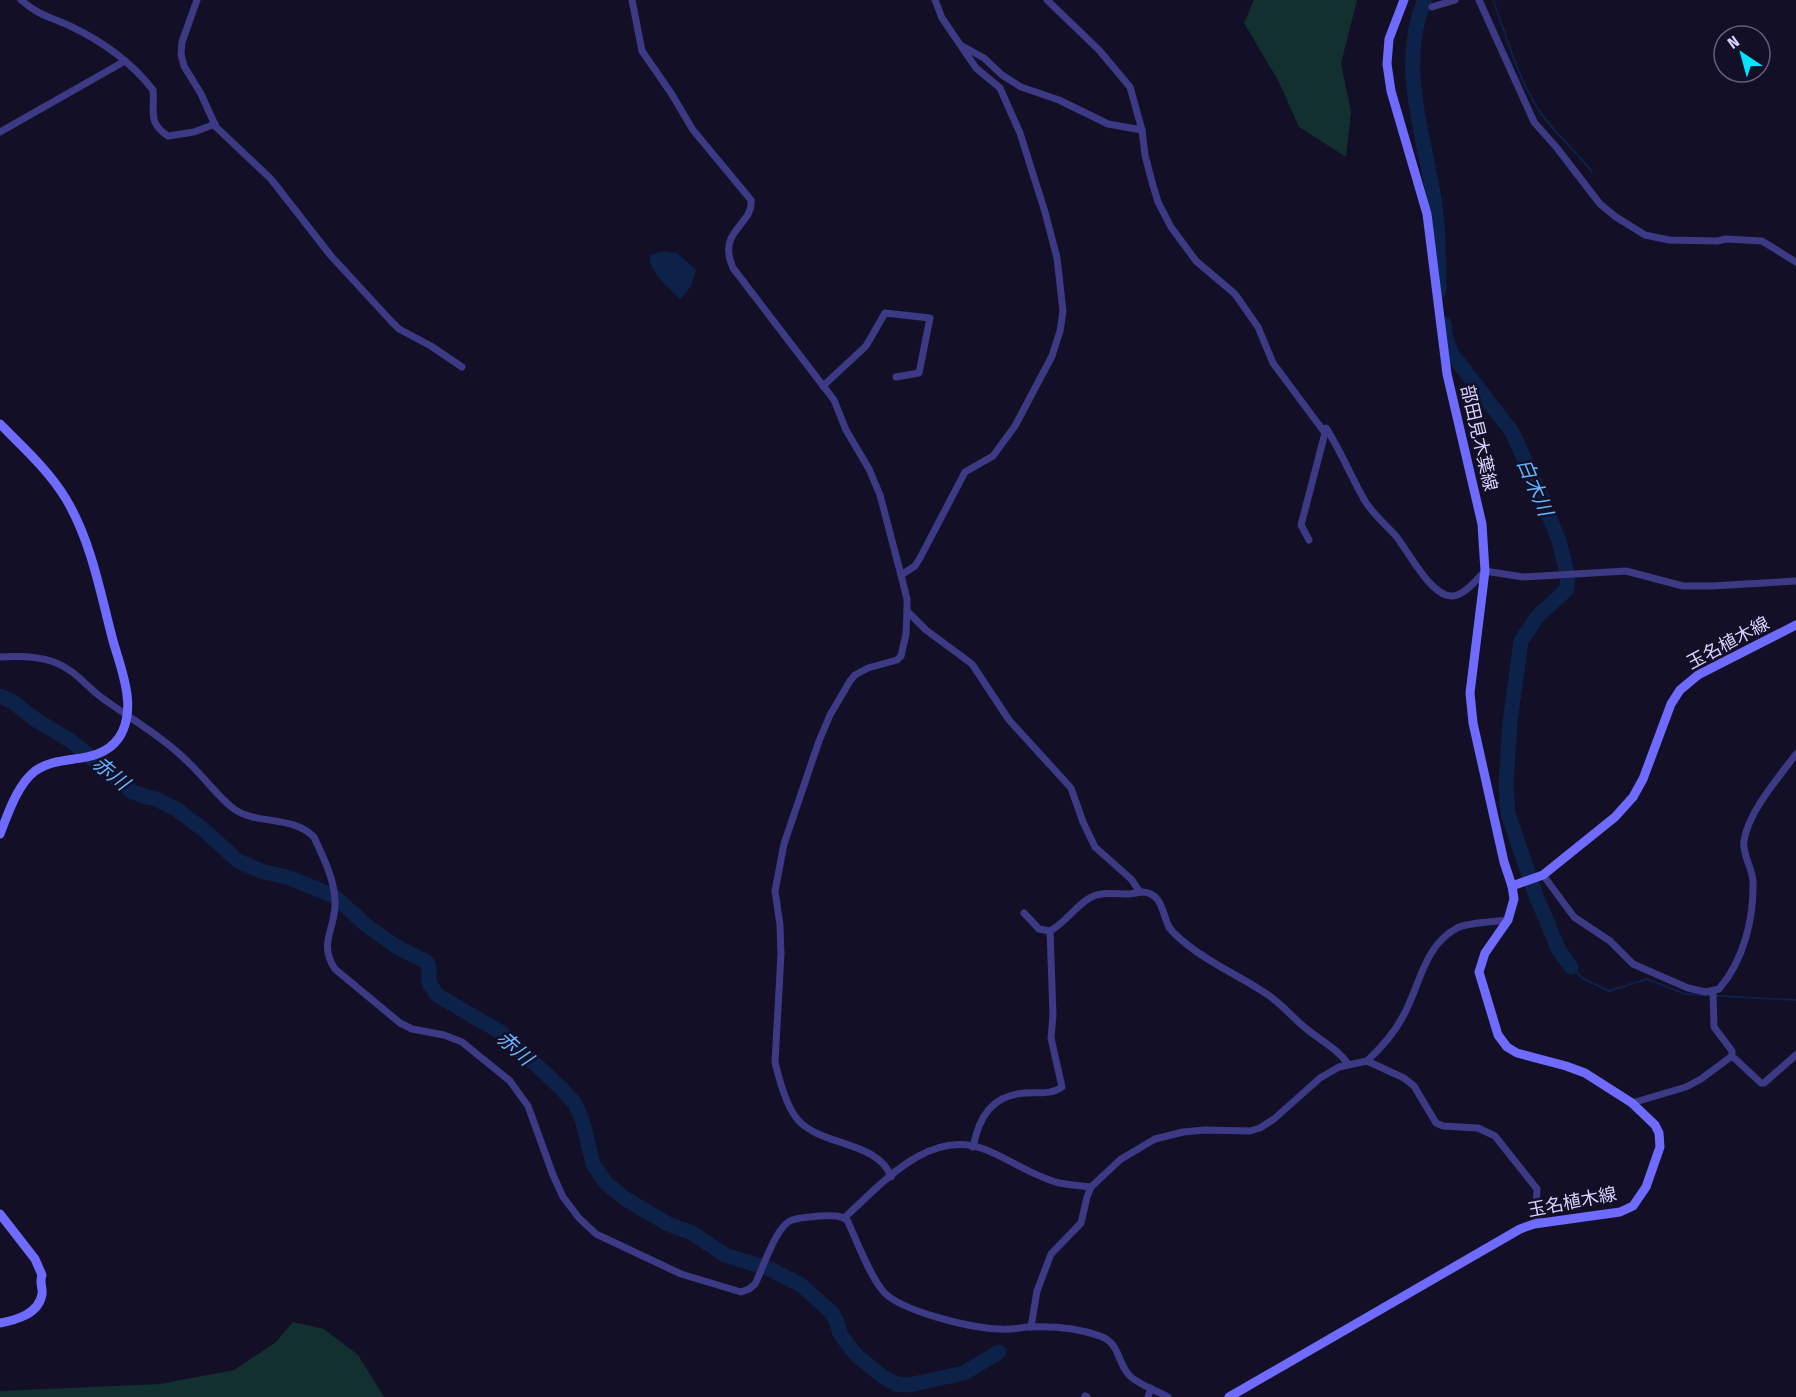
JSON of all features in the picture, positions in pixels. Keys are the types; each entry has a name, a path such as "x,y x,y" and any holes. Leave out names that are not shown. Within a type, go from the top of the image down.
{"main road":[{"name":"部田見木葉線","path":"1404,0 1389,39 1387,64 1390,92 1427,214 1447,374 1482,524 1485,571 1470,693 1473,723 1504,862 1512,886"},
{"path":"0,424 68,501 97,576 127,696 123,731 110,748 91,757 49,765 36,771 25,782 0,834"},
{"name":"玉名植木線","path":"1229,1397 1520,1229 1620,1212 1633,1206 1646,1187 1660,1147 1659,1133 1655,1125 1632,1103 1585,1073 1517,1053 1507,1047 1498,1035 1479,972 1485,953 1508,920 1514,899 1512,886 1540,876 1615,817 1633,797 1643,780 1671,704 1680,690 1698,675 1796,625"},
{"path":"0,1214 34,1259 42,1275 40,1282 42,1294 35,1307 25,1316 0,1323"}],"street":[{"path":"21,0 42,16 69,26 91,38 140,74 153,90 152,119 168,136 194,132 215,124"},
{"path":"197,0 182,42 181,54 184,66 215,124 254,165 271,179 331,256 399,329 431,346 462,367"},
{"path":"632,0 642,51 693,130 751,200 750,211 730,241 727,254 733,268 834,400 846,430 869,469 879,495 902,575 907,611 906,634 901,656 897,660 868,668 855,675 839,698 824,728 784,844 775,891 781,954 775,1062 790,1108 796,1119 812,1131 881,1160 888,1167 891,1177"},
{"path":"902,575 915,566 920,558 965,472 993,456 1015,426 1052,356 1060,331 1063,311 1057,258 1020,133 1000,88 976,68 942,18 934,0"},
{"path":"1047,0 1099,50 1130,87 1142,130 1152,182 1158,202 1171,227 1196,261 1235,294 1258,327 1273,363 1325,433"},
{"path":"1432,7 1455,0"},
{"path":"1479,0 1534,122 1600,204 1645,235 1669,240 1762,241 1796,262"},
{"path":"960,44 984,58 1002,75 1021,87 1059,100 1108,124 1142,130"},
{"path":"0,132 125,61"},
{"path":"823,386 866,346 885,313 930,318 919,373 896,377"},
{"path":"1309,540 1301,525 1326,428 1342,453 1364,500 1376,517 1395,535 1421,572 1444,595 1455,597 1466,590 1485,571 1523,577 1626,571 1683,586 1796,580"},
{"path":"907,611 926,630 972,664 1009,720 1071,788 1095,847 1131,879 1140,891 1154,897 1163,906 1169,927 1198,953 1264,992 1283,1006 1304,1028 1332,1047 1348,1064"},
{"path":"0,657 14,656 53,661 78,675 104,700 186,760 235,810 298,826 314,837 334,886 336,908 326,946 335,969 400,1023 412,1029 444,1035 462,1042 510,1081 528,1106 563,1197 579,1218 596,1234 681,1274 741,1292 755,1284 786,1223 798,1218 830,1215 844,1218 876,1280 890,1298 924,1312 978,1326 1001,1329 1031,1327 1074,1330 1104,1337 1115,1346 1123,1366 1131,1377 1168,1397"},
{"path":"1540,876 1574,917 1610,941 1634,964 1688,988 1713,992 1719,989 1744,948 1753,880 1743,842 1746,831 1771,788 1796,754"},
{"path":"1024,913 1039,930 1050,931 1068,919 1089,898 1105,893 1131,894 1140,891"},
{"path":"1367,1061 1391,1036 1403,1016 1424,963 1441,939 1459,927 1508,920"},
{"path":"973,1147 982,1116 997,1103 1023,1093 1047,1093 1057,1091 1062,1087 1051,1038 1053,1015 1050,931"},
{"path":"1713,992 1714,1027 1732,1051 1732,1056 1761,1083 1764,1083 1796,1055"},
{"path":"1632,1103 1686,1087 1732,1056"},
{"path":"1031,1327 1037,1291 1045,1267 1052,1254 1081,1223 1091,1187 1121,1159 1155,1139 1184,1132 1250,1131 1260,1128 1274,1119 1320,1078 1348,1064 1367,1061 1404,1078 1414,1086 1436,1123 1443,1126 1478,1128 1495,1136 1538,1189 1536,1209 1539,1224"},
{"path":"844,1218 891,1177 925,1153 941,1146 983,1149 1058,1183 1091,1187"},
{"path":"1148,1397 1151,1388"}],"green space":[{"path":"1254,0 1357,0 1341,63 1351,112 1346,157 1299,127 1279,82 1244,23"},
{"path":"293,1322 324,1329 358,1355 384,1397 0,1397 0,1391 160,1384 234,1370 276,1342"}],"water":[{"path":"664,251 677,253 696,270 691,286 682,297 679,298 664,284 652,267 650,255"}],"waterway":[{"name":"白木川","path":"1425,0 1417,26 1413,52 1413,79 1436,213 1439,291"},
{"path":"1493,0 1528,92 1548,122 1592,172"},
{"name":"白木川","path":"1444,324 1446,339 1452,354 1512,432 1559,541 1568,577 1566,590 1537,617 1521,641 1510,722 1506,784 1508,814 1536,896 1559,950 1571,967"},
{"name":"赤川","path":"0,696 13,702 36,720 71,741 131,791 154,798 176,809 204,830 238,861 261,871 290,878 334,896 366,925 397,947 427,962 429,983 437,995 502,1033 575,1104 582,1119 593,1164 606,1183 624,1198 668,1224 692,1233 725,1255 770,1269 801,1285 831,1312 840,1334 856,1355 882,1376 896,1384 909,1385 964,1373 999,1352"},
{"path":"1571,967 1582,978 1609,991 1647,979 1685,994 1796,1000"}]}
